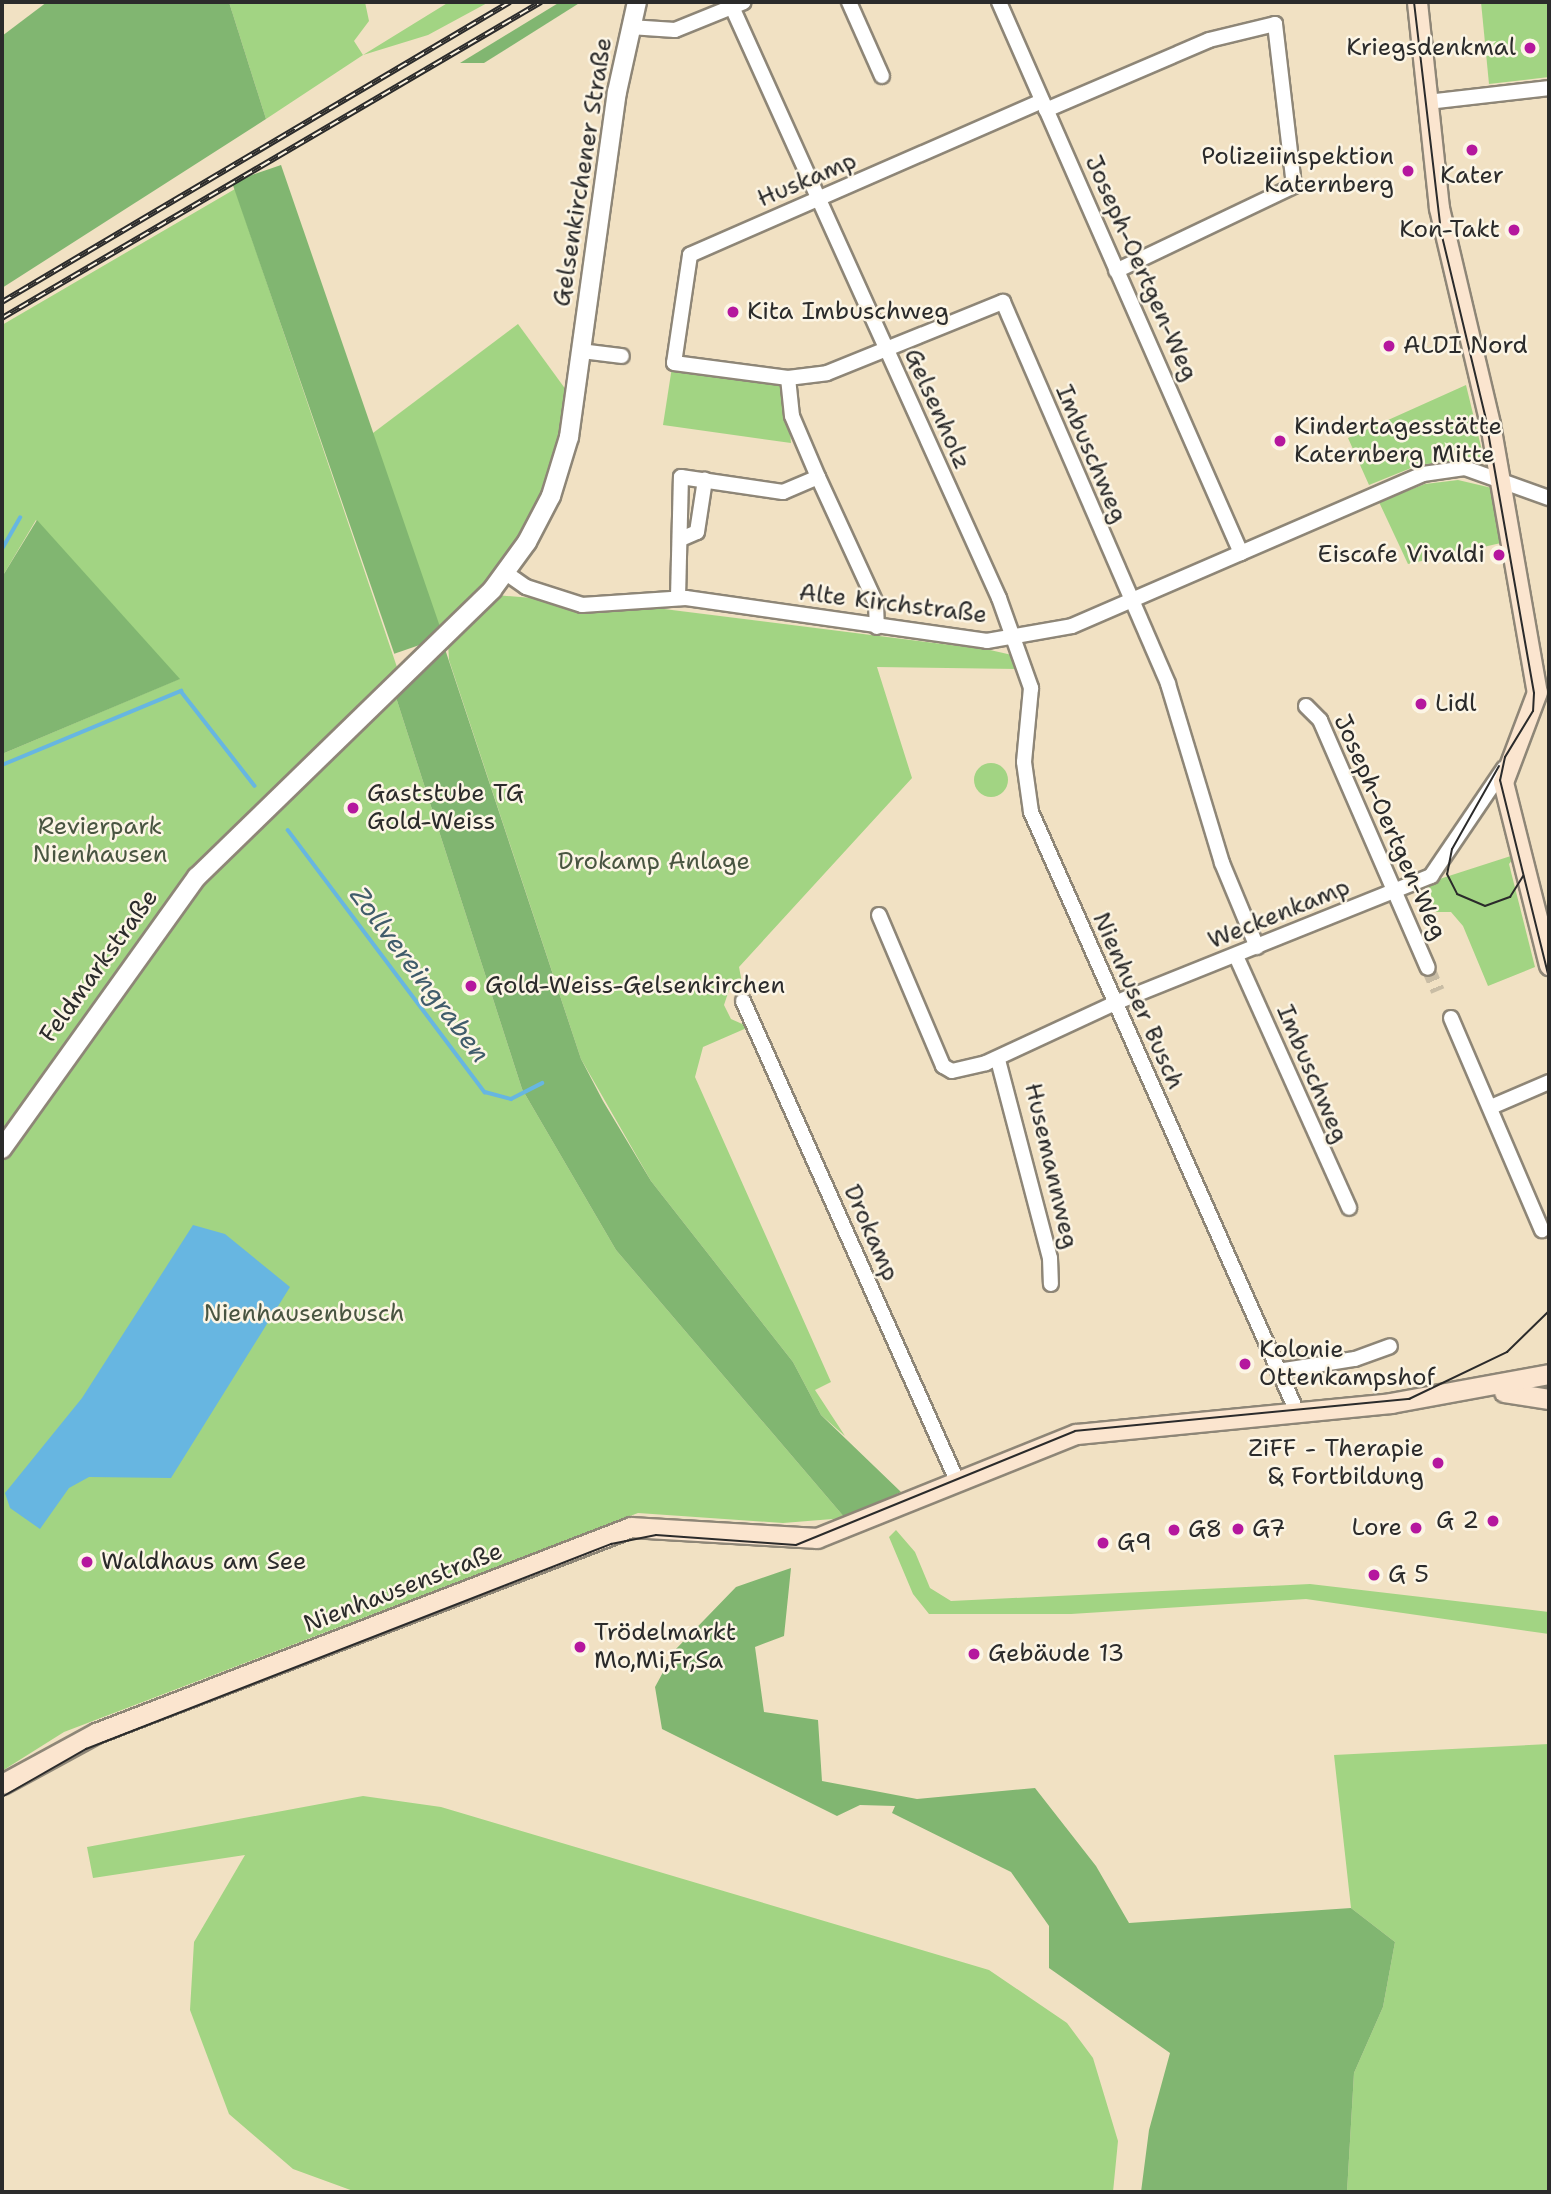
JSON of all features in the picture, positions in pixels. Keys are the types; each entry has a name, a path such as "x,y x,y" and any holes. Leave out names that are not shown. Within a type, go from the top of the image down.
{"main road":[{"path":"1417,2 1443,233 1500,476 1537,696 1504,767 1504,790 1549,965"},
{"path":"1457,1392 1546,1375"},
{"path":"1504,1392 1546,1375"},
{"path":"1457,1392 1504,1392 1549,1399"},
{"name":"Nienhausenstraße","path":"2,1784 96,1733 609,1533 670,1525 778,1540 840,1534 1088,1431 1297,1412 1457,1392"}],"street":[{"name":"Gelsenkirchener Straße","path":"400,677 506,573 561,467 637,2"},
{"path":"849,2 882,76"},
{"name":"Joseph-Oertgen-Weg","path":"999,2 1241,554"},
{"path":"631,27 675,30 738,4"},
{"name":"Gelsenholz","path":"738,4 819,200 1014,637"},
{"name":"Huskamp","path":"674,363 690,255 1044,106 1209,40 1275,24 1294,186 1116,271"},
{"path":"1428,102 1549,88"},
{"name":"Imbuschweg","path":"674,363 788,378 887,352 1003,302 1168,684 1218,852 1257,947"},
{"path":"581,351 622,356"},
{"path":"788,378 792,416 876,603 877,627"},
{"name":"Alte Kirchstraße","path":"506,573 526,587 582,605 678,598 976,641 1072,626 1423,474 1465,467 1500,476 1549,498"},
{"path":"678,598 683,538 676,524 681,477 783,492 818,477"},
{"path":"683,538 697,532 705,481"},
{"name":"Nienhuser Busch","path":"1014,637 1032,699 1024,762 1027,799 1297,1412"},
{"name":"Feldmarkstraße","path":"2,1149 197,877 400,677"},
{"name":"Joseph-Oertgen-Weg","path":"1306,706 1320,720 1428,968"},
{"name":"Weckenkamp","path":"1115,1003 1236,956 1436,872 1504,767"},
{"name":"Husemannweg","path":"878,915 943,1066 952,1071 998,1060 1115,1003"},
{"name":"Imbuschweg","path":"1236,956 1349,1208"},
{"name":"Drokamp","path":"743,1001 958,1483"},
{"path":"1451,1018 1542,1230"},
{"name":"Husemannweg","path":"998,1060 1050,1258 1051,1284"},
{"path":"1491,1107 1549,1082"},
{"path":"1278,1371 1355,1359 1390,1346"}],"green space":[{"path":"47,2 229,2 266,119 2,288 2,36"},
{"path":"229,2 365,2 369,21 354,41 363,55 266,119"},
{"path":"449,2 489,2 428,35 363,55"},
{"path":"560,2 581,2 484,63 460,63"},
{"path":"1481,2 1549,2 1549,77 1489,84"},
{"path":"281,165 443,637 394,654 232,182"},
{"name":"Nienhausenbusch","path":"235,189 400,676 392,685 522,1089 616,1250 845,1518 783,1523 638,1513 64,1732 2,1771 2,1151 235,833 2,1147 2,754 179,679 36,520 2,577 2,325"},
{"path":"518,324 569,394 550,493 500,571 441,638 369,436"},
{"path":"672,367 786,381 791,443 663,425"},
{"path":"1466,385 1485,463 1421,464 1369,485 1348,438"},
{"path":"1458,480 1492,488 1501,543 1408,564 1379,502 1425,484"},
{"path":"37,520 180,679 2,754 2,577"},
{"name":"Drokamp Anlage","path":"495,595 656,608 990,650 1012,655 1018,669 877,667 912,778 739,967 742,983 729,990 724,1005 731,1019 749,1027 703,1047 695,1077 831,1382 815,1390 845,1436 821,1415 793,1362 651,1181 581,1059 449,660 448,643"},
{"path":"442,640 581,1059 603,1101 651,1181 793,1362 821,1415 901,1492 845,1518 616,1250 522,1089 392,685"},
{"path":"991,763 1003,768 1008,780 1003,792 991,797 979,792 974,780 979,768"},
{"path":"1517,854 1509,864 1535,967 1488,986 1463,926 1451,912 1436,912 1424,884"},
{"path":"896,1530 915,1552 930,1588 951,1601 1310,1584 1549,1612 1549,1634 1306,1599 1071,1614 929,1614 913,1594 889,1537"},
{"path":"791,1568 784,1636 755,1647 764,1712 818,1720 822,1781 917,1799 1035,1788 1096,1866 1129,1923 1351,1908 1395,1942 1383,2007 1354,2073 1347,2192 1141,2192 1149,2130 1170,2053 1049,1968 1049,1926 1011,1872 892,1813 895,1806 860,1805 837,1816 662,1729 655,1687 675,1650 736,1587"},
{"path":"1549,1744 1549,2192 1347,2192 1354,2073 1383,2007 1395,1942 1351,1908 1334,1755"},
{"path":"363,1796 441,1807 989,1970 1067,2023 1093,2058 1118,2141 1113,2192 356,2192 293,2169 229,2114 190,2010 194,1942 245,1855 93,1878 87,1847"}],"water":[{"path":"193,1225 225,1234 290,1287 171,1478 89,1477 69,1488 40,1529 10,1508 5,1493 82,1398"}],"waterway":[{"name":"Zollvereingraben","path":"2,549 20,518"},
{"name":"Zollvereingraben","path":"2,765 181,691 255,786"},
{"name":"Zollvereingraben","path":"288,830 485,1092 511,1099 542,1083"}],"tunnel":[{"path":"1428,968 1438,991"}],"tram line":[{"path":"1414,2 1441,232 1485,415 1534,693 1533,711 1505,757 1500,780 1549,978"},
{"path":"1499,766 1452,849 1447,874 1457,894 1485,906 1510,897 1523,876"},
{"path":"2,1797 86,1749 611,1544 656,1535 796,1545 1075,1431 1409,1399 1507,1352 1549,1311"}],"railway":[{"path":"2,302 510,2"},
{"path":"2,318 541,2"}],"place":[{"name":"Kriegsdenkmal","path":"1530,48"},
{"name":"Kater","path":"1472,150"},
{"name":"Polizeiinspektion Katernberg","path":"1408,171"},
{"name":"Kon-Takt","path":"1514,230"},
{"name":"Kita Imbuschweg","path":"733,312"},
{"name":"ALDI Nord","path":"1389,346"},
{"name":"Kindertagesstätte Katernberg Mitte","path":"1280,441"},
{"name":"Eiscafe Vivaldi","path":"1499,555"},
{"name":"Lidl","path":"1421,704"},
{"name":"Gaststube TG Gold-Weiss","path":"353,808"},
{"name":"Gold-Weiss-Gelsenkirchen","path":"471,986"},
{"name":"Kolonie Ottenkampshof","path":"1245,1364"},
{"name":"ZiFF - Therapie & Fortbildung","path":"1438,1463"},
{"name":"G 2","path":"1493,1521"},
{"name":"Lore","path":"1416,1528"},
{"name":"G7","path":"1238,1529"},
{"name":"G8","path":"1174,1530"},
{"name":"G9","path":"1103,1543"},
{"name":"Waldhaus am See","path":"87,1562"},
{"name":"G 5","path":"1374,1575"},
{"name":"Trödelmarkt Mo,Mi,Fr,Sa","path":"580,1647"},
{"name":"Gebäude 13","path":"974,1654"}],"park label":[{"name":"Revierpark Nienhausen","path":"100,841"}]}
